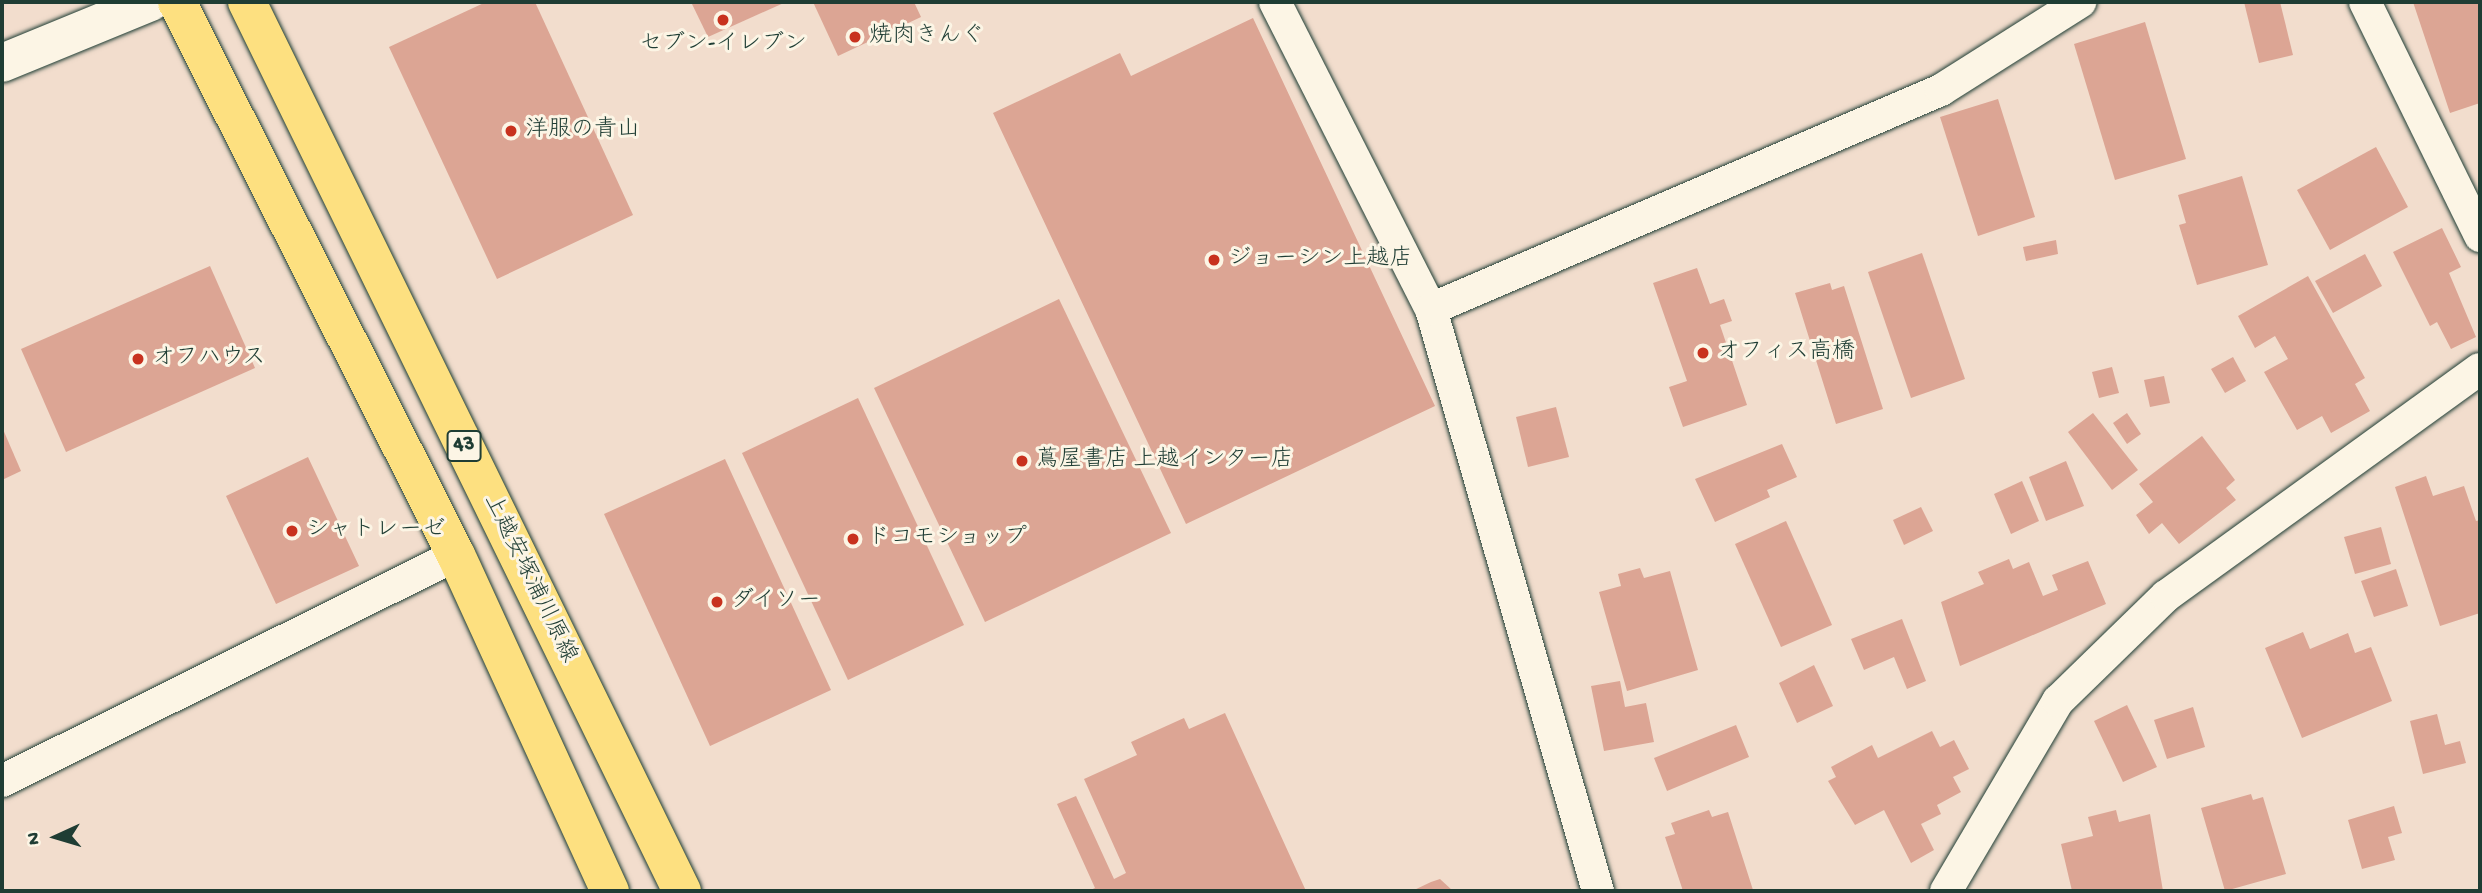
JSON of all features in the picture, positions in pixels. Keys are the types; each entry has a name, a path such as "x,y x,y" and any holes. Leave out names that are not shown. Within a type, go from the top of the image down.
{"main road":[{"path":"2,63 151,2"},
{"name":"43","path":"177,2 456,555 610,891"},
{"name":"上越安塚浦川原線","path":"247,2 682,891"}],"street":[{"path":"1275,2 1431,309 1598,891"},
{"path":"1431,309 1941,90 2081,2"},
{"path":"2365,2 2480,236"},
{"path":"1946,891 2058,701 2166,596 2480,369"},
{"path":"2,781 456,555"}],"building":[{"name":"洋服の青山","path":"486,2 535,2 633,215 497,279 389,47"},
{"name":"セブン-イレブン","path":"691,2 786,2 708,37"},
{"name":"焼肉きんぐ","path":"813,2 914,2 921,17 838,56"},
{"path":"2244,2 2280,2 2293,55 2259,63"},
{"path":"2413,2 2480,2 2480,103 2450,113"},
{"name":"ジョーシン上越店","path":"1253,18 1435,406 1186,524 993,113 1120,53 1131,76"},
{"path":"2145,22 2186,159 2115,180 2074,44"},
{"path":"1998,99 2035,217 1978,236 1940,117"},
{"path":"2376,147 2408,207 2330,250 2297,190"},
{"path":"2242,176 2268,265 2197,285 2179,225 2186,223 2178,195"},
{"path":"2442,228 2461,267 2449,273 2476,337 2451,349 2437,322 2430,326 2393,252"},
{"path":"2056,240 2058,254 2026,261 2023,247"},
{"path":"1922,253 1965,379 1911,398 1868,272"},
{"path":"2365,254 2382,286 2333,313 2315,281"},
{"name":"オフハウス","path":"210,266 255,368 66,452 21,349"},
{"name":"オフィス高橋","path":"1697,268 1710,304 1724,299 1732,321 1720,325 1747,405 1683,427 1669,387 1687,381 1653,283"},
{"path":"2308,276 2365,378 2355,384 2370,411 2331,433 2322,416 2297,430 2264,372 2288,359 2275,336 2255,348 2238,316"},
{"path":"1830,283 1832,290 1844,286 1883,409 1836,424 1795,293"},
{"name":"蔦屋書店 上越インター店","path":"1059,299 1171,533 985,622 874,388"},
{"path":"2233,357 2246,381 2225,393 2211,369"},
{"path":"2112,367 2119,393 2099,398 2092,372"},
{"path":"2164,376 2170,403 2150,407 2144,380"},
{"name":"ドコモショップ","path":"858,398 964,625 848,680 742,453"},
{"path":"1556,407 1569,457 1528,467 1516,417"},
{"path":"2093,413 2138,470 2112,490 2068,432"},
{"path":"2127,413 2141,434 2127,444 2113,423"},
{"path":"2,427 21,471 2,480"},
{"path":"2202,436 2235,480 2226,488 2236,500 2179,544 2162,523 2149,534 2136,515 2153,502 2139,484"},
{"path":"1782,444 1797,477 1767,490 1770,497 1715,522 1695,479"},
{"name":"シャトレーゼ","path":"308,457 359,566 276,604 226,496"},
{"name":"ダイソー","path":"725,459 831,690 710,746 604,514"},
{"path":"2066,461 2084,506 2046,521 2029,477"},
{"path":"2426,476 2433,496 2464,486 2476,521 2480,520 2480,613 2440,626 2395,487"},
{"path":"2022,481 2039,521 2011,534 1994,494"},
{"path":"1921,507 1933,531 1904,545 1893,520"},
{"path":"1786,521 1832,625 1781,647 1735,544"},
{"path":"2381,527 2391,564 2355,574 2344,537"},
{"path":"2009,559 2013,569 2029,562 2043,596 2058,590 2052,575 2088,561 2106,604 1960,666 1941,602 1984,584 1978,572"},
{"path":"1640,568 1644,578 1670,571 1698,670 1627,691 1599,592 1621,586 1618,574"},
{"path":"2396,569 2408,606 2374,617 2361,581"},
{"path":"1902,619 1926,681 1907,689 1894,657 1864,670 1851,639"},
{"path":"2303,632 2310,649 2348,633 2355,653 2371,647 2392,701 2302,738 2265,648"},
{"path":"1814,665 1833,706 1797,723 1779,683"},
{"path":"1620,681 1625,707 1646,703 1654,742 1604,751 1591,686"},
{"path":"2127,705 2157,767 2123,782 2094,721"},
{"path":"2193,707 2205,747 2167,759 2154,720"},
{"path":"1225,713 1306,891 1088,891 1095,888 1057,804 1076,796 1114,879 1126,873 1084,779 1137,755 1131,742 1184,718 1189,729"},
{"path":"2437,714 2445,745 2460,741 2466,763 2423,774 2410,721"},
{"path":"1736,725 1749,757 1667,791 1654,758"},
{"path":"1932,731 1940,747 1954,740 1969,769 1953,777 1961,792 1937,805 1941,814 1921,824 1934,850 1911,863 1884,810 1855,825 1828,781 1836,777 1831,767 1872,745 1878,758"},
{"path":"2251,794 2253,800 2263,797 2286,874 2225,891 2201,808"},
{"path":"2394,806 2402,833 2388,837 2395,860 2362,869 2348,820"},
{"path":"1709,810 1712,817 1728,812 1753,890 1683,891 1665,837 1675,834 1671,823"},
{"path":"2116,810 2119,822 2150,814 2163,891 2072,891 2061,844 2093,836 2088,817"},
{"path":"1440,879 1453,891 1412,891 1431,882"}],"place":[{"name":"セブン-イレブン","path":"723,20"},
{"name":"焼肉きんぐ","path":"855,37"},
{"name":"洋服の青山","path":"511,131"},
{"name":"ジョーシン上越店","path":"1214,260"},
{"name":"オフィス高橋","path":"1703,353"},
{"name":"オフハウス","path":"138,359"},
{"name":"蔦屋書店 上越インター店","path":"1022,461"},
{"name":"シャトレーゼ","path":"292,531"},
{"name":"ドコモショップ","path":"853,539"},
{"name":"ダイソー","path":"717,602"}]}
